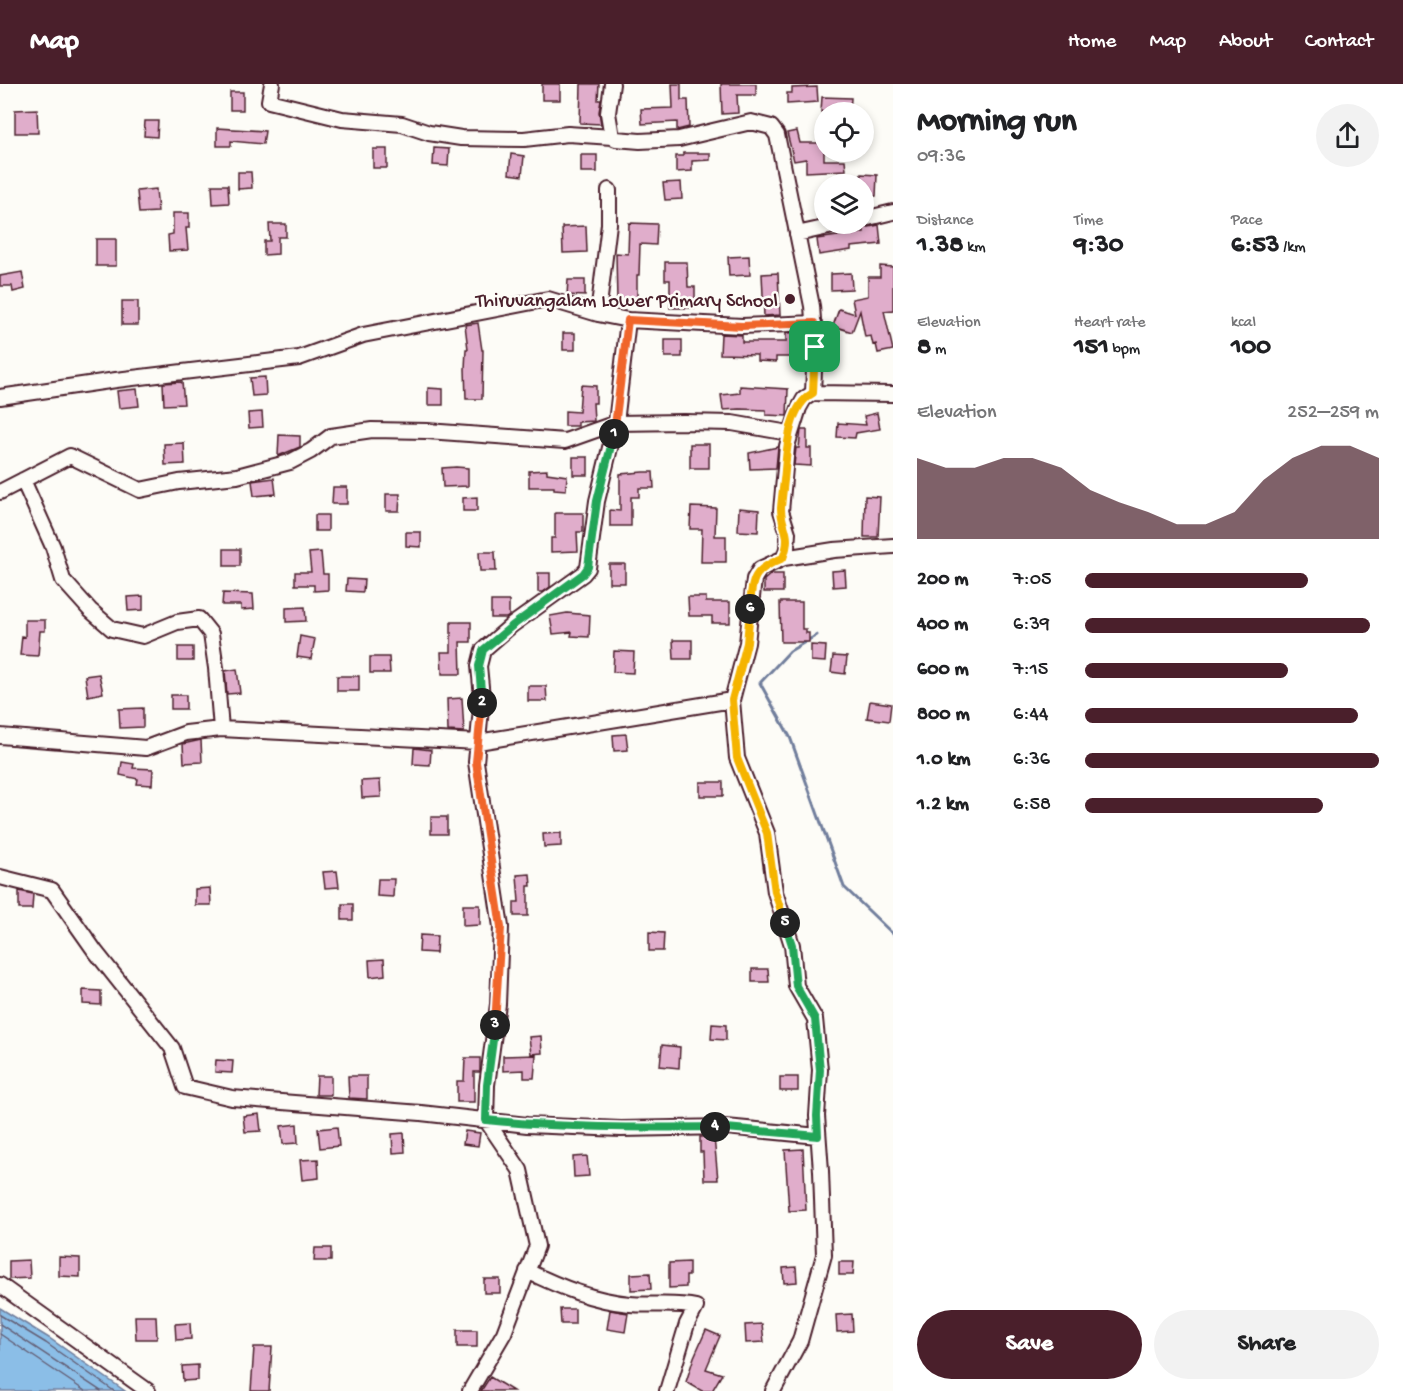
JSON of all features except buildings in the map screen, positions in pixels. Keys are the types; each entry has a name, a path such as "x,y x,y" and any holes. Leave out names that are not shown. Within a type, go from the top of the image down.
{"street":[{"path":"272,84 269,101 342,119 402,124 429,133 461,138 513,139 568,134 612,136 616,139 640,141 679,139 751,122 771,126 777,135 812,306 815,347 813,393"},
{"path":"612,84 608,126 612,136"},
{"path":"598,314 609,224 609,190"},
{"path":"874,217 893,212"},
{"path":"797,234 814,230"},
{"path":"0,397 116,380 299,358 363,335 548,299 598,314 628,320 742,326 814,323"},
{"path":"470,1391 504,1334 537,1246 519,1170 486,1120 487,1085 498,1004 501,927 476,762 482,697 479,666 483,650 583,574 588,567 597,501 616,423 628,320"},
{"path":"783,558 787,548 788,533 781,511 789,433 804,399 813,393 893,394"},
{"path":"0,492 70,456 140,490 179,482 237,476 290,462 311,451 331,436 372,430 427,431 566,441 616,423 732,423 789,433"},
{"path":"23,480 52,546 63,580 90,610 112,629 143,636 177,622 199,619 211,634 221,729"},
{"path":"773,1391 801,1341 824,1254 817,1116 820,1070 815,1019 796,986 792,945 775,892 767,833 737,758 732,700 747,643 754,579 760,569 783,558 834,550 893,546"},
{"path":"0,736 146,748 186,733 221,729 478,742 732,700"},
{"path":"0,877 52,890 95,951 172,1048 185,1087 243,1099 527,1125 621,1129 726,1127 818,1136"},
{"path":"527,1271 556,1285 611,1301 696,1307 687,1324 667,1391"},
{"path":"0,1286 148,1391"}],"water":[{"path":"0,1308 49,1338 125,1391 0,1391"}],"waterway":[{"path":"817,635 790,651 760,683 790,737 844,887 893,934"}],"place":[{"name":"Thiruvangalam Lower Primary School","path":"790,299"}],"route":[{"path":"628,320 742,326 814,323 815,347 813,393 804,399 799,408 786,446 781,511 788,533 787,548 783,558 760,569 754,579 747,643 732,700 737,758 767,833 775,892 792,945 796,986 815,1019 820,1070 818,1136 726,1127 621,1129 527,1125 486,1120 487,1085 498,1004 501,927 476,762 482,697 479,666 483,650 583,574 588,567 597,501 616,423 628,320"}]}
